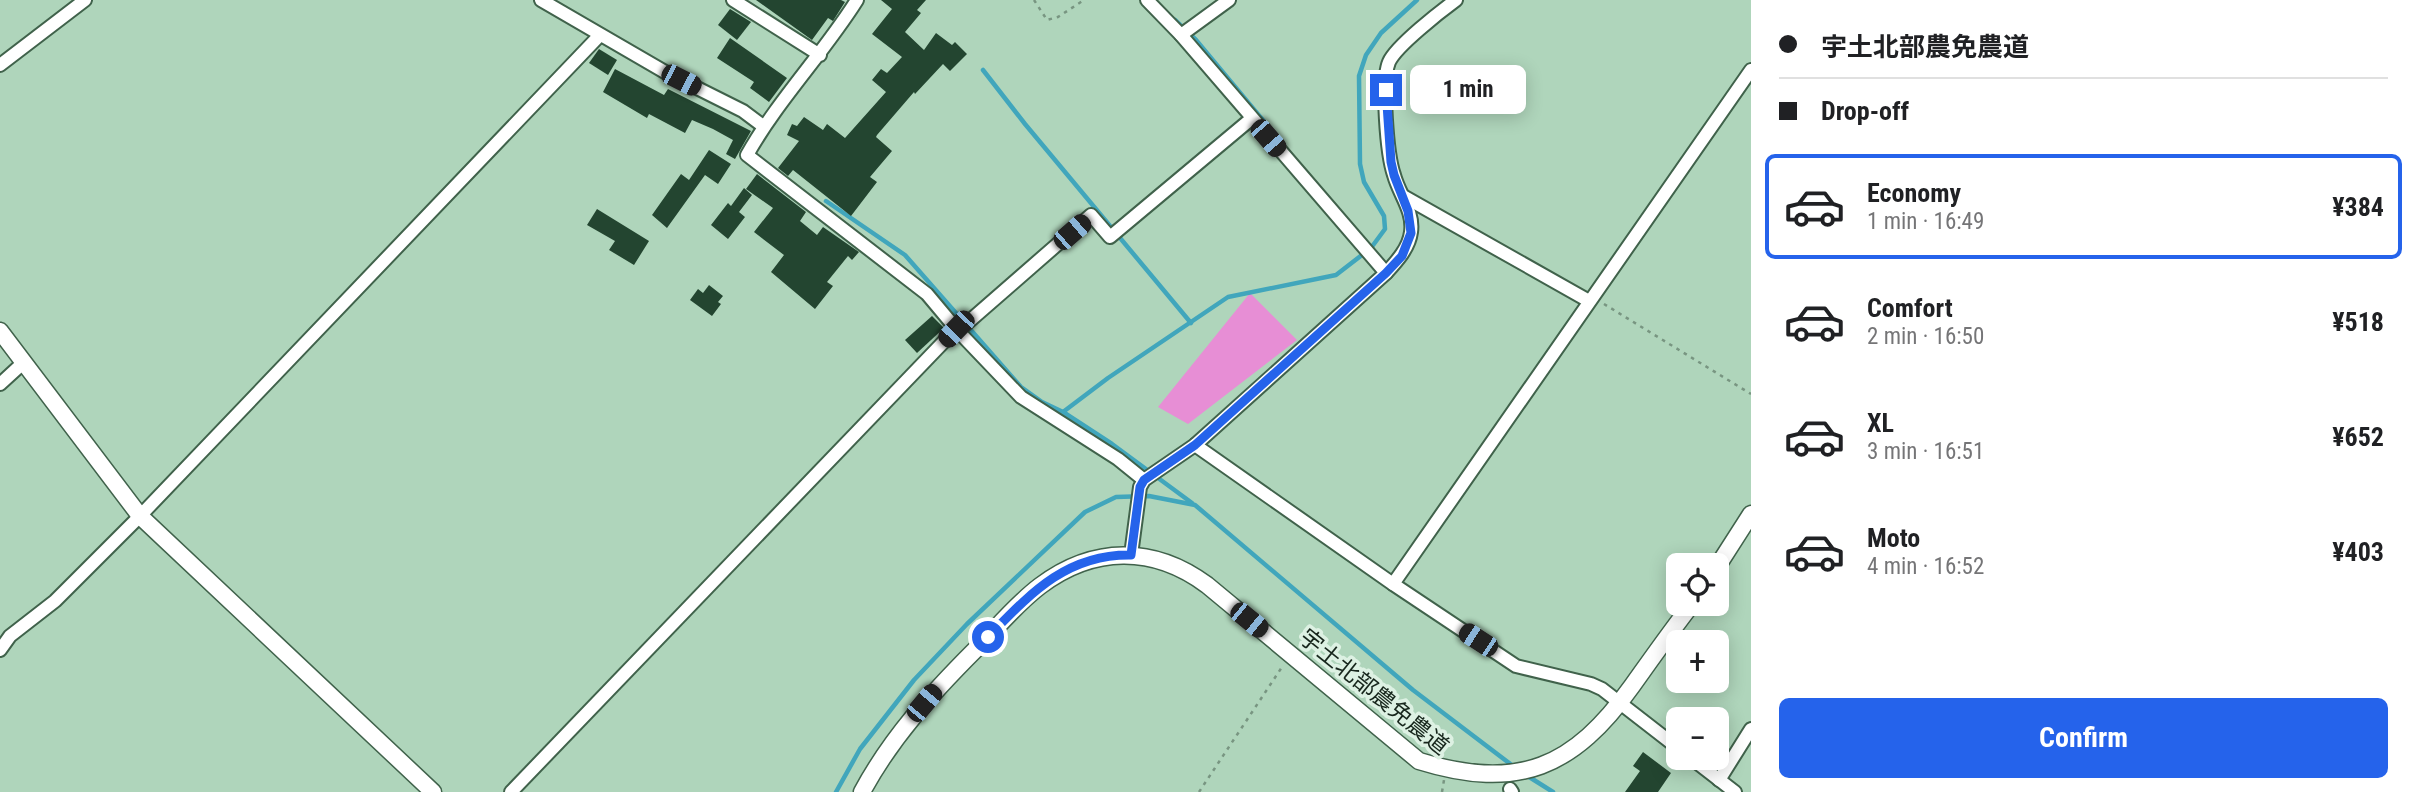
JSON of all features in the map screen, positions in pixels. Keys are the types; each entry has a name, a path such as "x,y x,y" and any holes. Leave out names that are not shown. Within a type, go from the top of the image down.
{"street":[{"path":"0,65 85,0"},
{"path":"733,0 820,55"},
{"path":"857,0 820,55 763,126 747,155 927,294 957,330 1021,397 1118,459 1144,480"},
{"path":"1146,0 1181,35 1386,273"},
{"path":"1181,35 1229,0"},
{"path":"1131,555 1140,487 1144,480 1195,445 1402,256 1411,233 1411,222 1391,162 1385,75 1390,60 1430,19 1456,0"},
{"path":"546,1 665,72 743,111 763,126"},
{"path":"0,650 10,636 55,601 140,516 600,35"},
{"path":"1393,584 1751,70"},
{"path":"511,792 957,330 1091,215 1110,237 1251,119"},
{"path":"1403,196 1591,299"},
{"path":"0,331 140,516 433,792"},
{"path":"0,384 23,363"},
{"path":"1195,445 1393,584 1516,666 1591,684 1666,739"},
{"path":"1726,553 1751,514"},
{"name":"宇土北部農免農道","path":"862,792 889,747 936,689 1039,587 1088,560 1131,555 1167,562 1189,573 1291,654 1443,784 1480,789 1516,789 1541,779 1570,761 1586,746 1619,704 1683,616"},
{"path":"1719,779 1751,729"},
{"path":"1707,770 1735,792"}],"path":[{"path":"1034,0 1046,20 1058,17 1084,0"},
{"path":"1591,299 1751,394"},
{"path":"1199,792 1291,654"}],"shaded area":[{"path":"1250,293 1297,340 1188,424 1158,407"}],"building":[{"path":"756,0 845,2 833,21 828,18 812,40"},
{"path":"881,0 926,0 917,10 921,13 905,32 924,50 936,33 952,45 955,42 967,54 950,71 943,64 915,94 914,92 877,135 892,151 870,177 877,182 851,216 793,170 788,176 778,168 799,141 787,135 792,124 797,126 804,117 823,130 827,124 845,138 886,92 872,80 881,69 887,73 902,57 872,34 892,9"},
{"path":"730,9 751,22 737,40 718,25"},
{"path":"730,38 787,78 769,102 750,88 754,82 717,58"},
{"path":"599,49 617,60 608,75 589,63"},
{"path":"615,69 664,95 668,89 751,131 735,159 726,154 733,140 713,129 692,120 685,133 649,114 647,118 603,92"},
{"path":"709,150 731,164 718,184 705,175 667,228 652,215 681,174 689,180"},
{"path":"757,174 806,212 800,221 817,235 823,227 859,252 852,260 848,256 827,282 833,286 815,309 771,272 784,255 754,232 773,208 746,189"},
{"path":"744,188 752,195 739,212 745,217 728,239 711,225 728,203 731,206"},
{"path":"597,209 649,241 634,265 609,250 615,241 587,225"},
{"path":"709,285 723,296 718,302 721,304 712,316 690,300 698,289 703,293"},
{"path":"932,316 944,328 917,353 905,340"},
{"path":"1643,752 1671,773 1658,792 1625,792 1640,771 1633,766"}],"waterway":[{"path":"1063,412 1108,378 1228,297 1336,275 1371,248 1385,229 1384,216 1364,182 1360,164 1359,76 1366,55 1381,33 1417,0"},
{"path":"1175,20 1196,40 1277,137"},
{"path":"983,70 1191,323"},
{"path":"826,201 905,255 1021,387 1112,444 1192,503"},
{"path":"836,792 860,749 914,680 967,624 1085,512 1116,497 1149,496 1195,505 1413,690 1513,766"},
{"path":"1526,775 1553,792"}],"route":[{"path":"988,637 1039,587 1075,565 1102,557 1131,555 1140,487 1144,480 1195,445 1402,256 1411,233 1411,222 1391,162 1386,90"}]}
